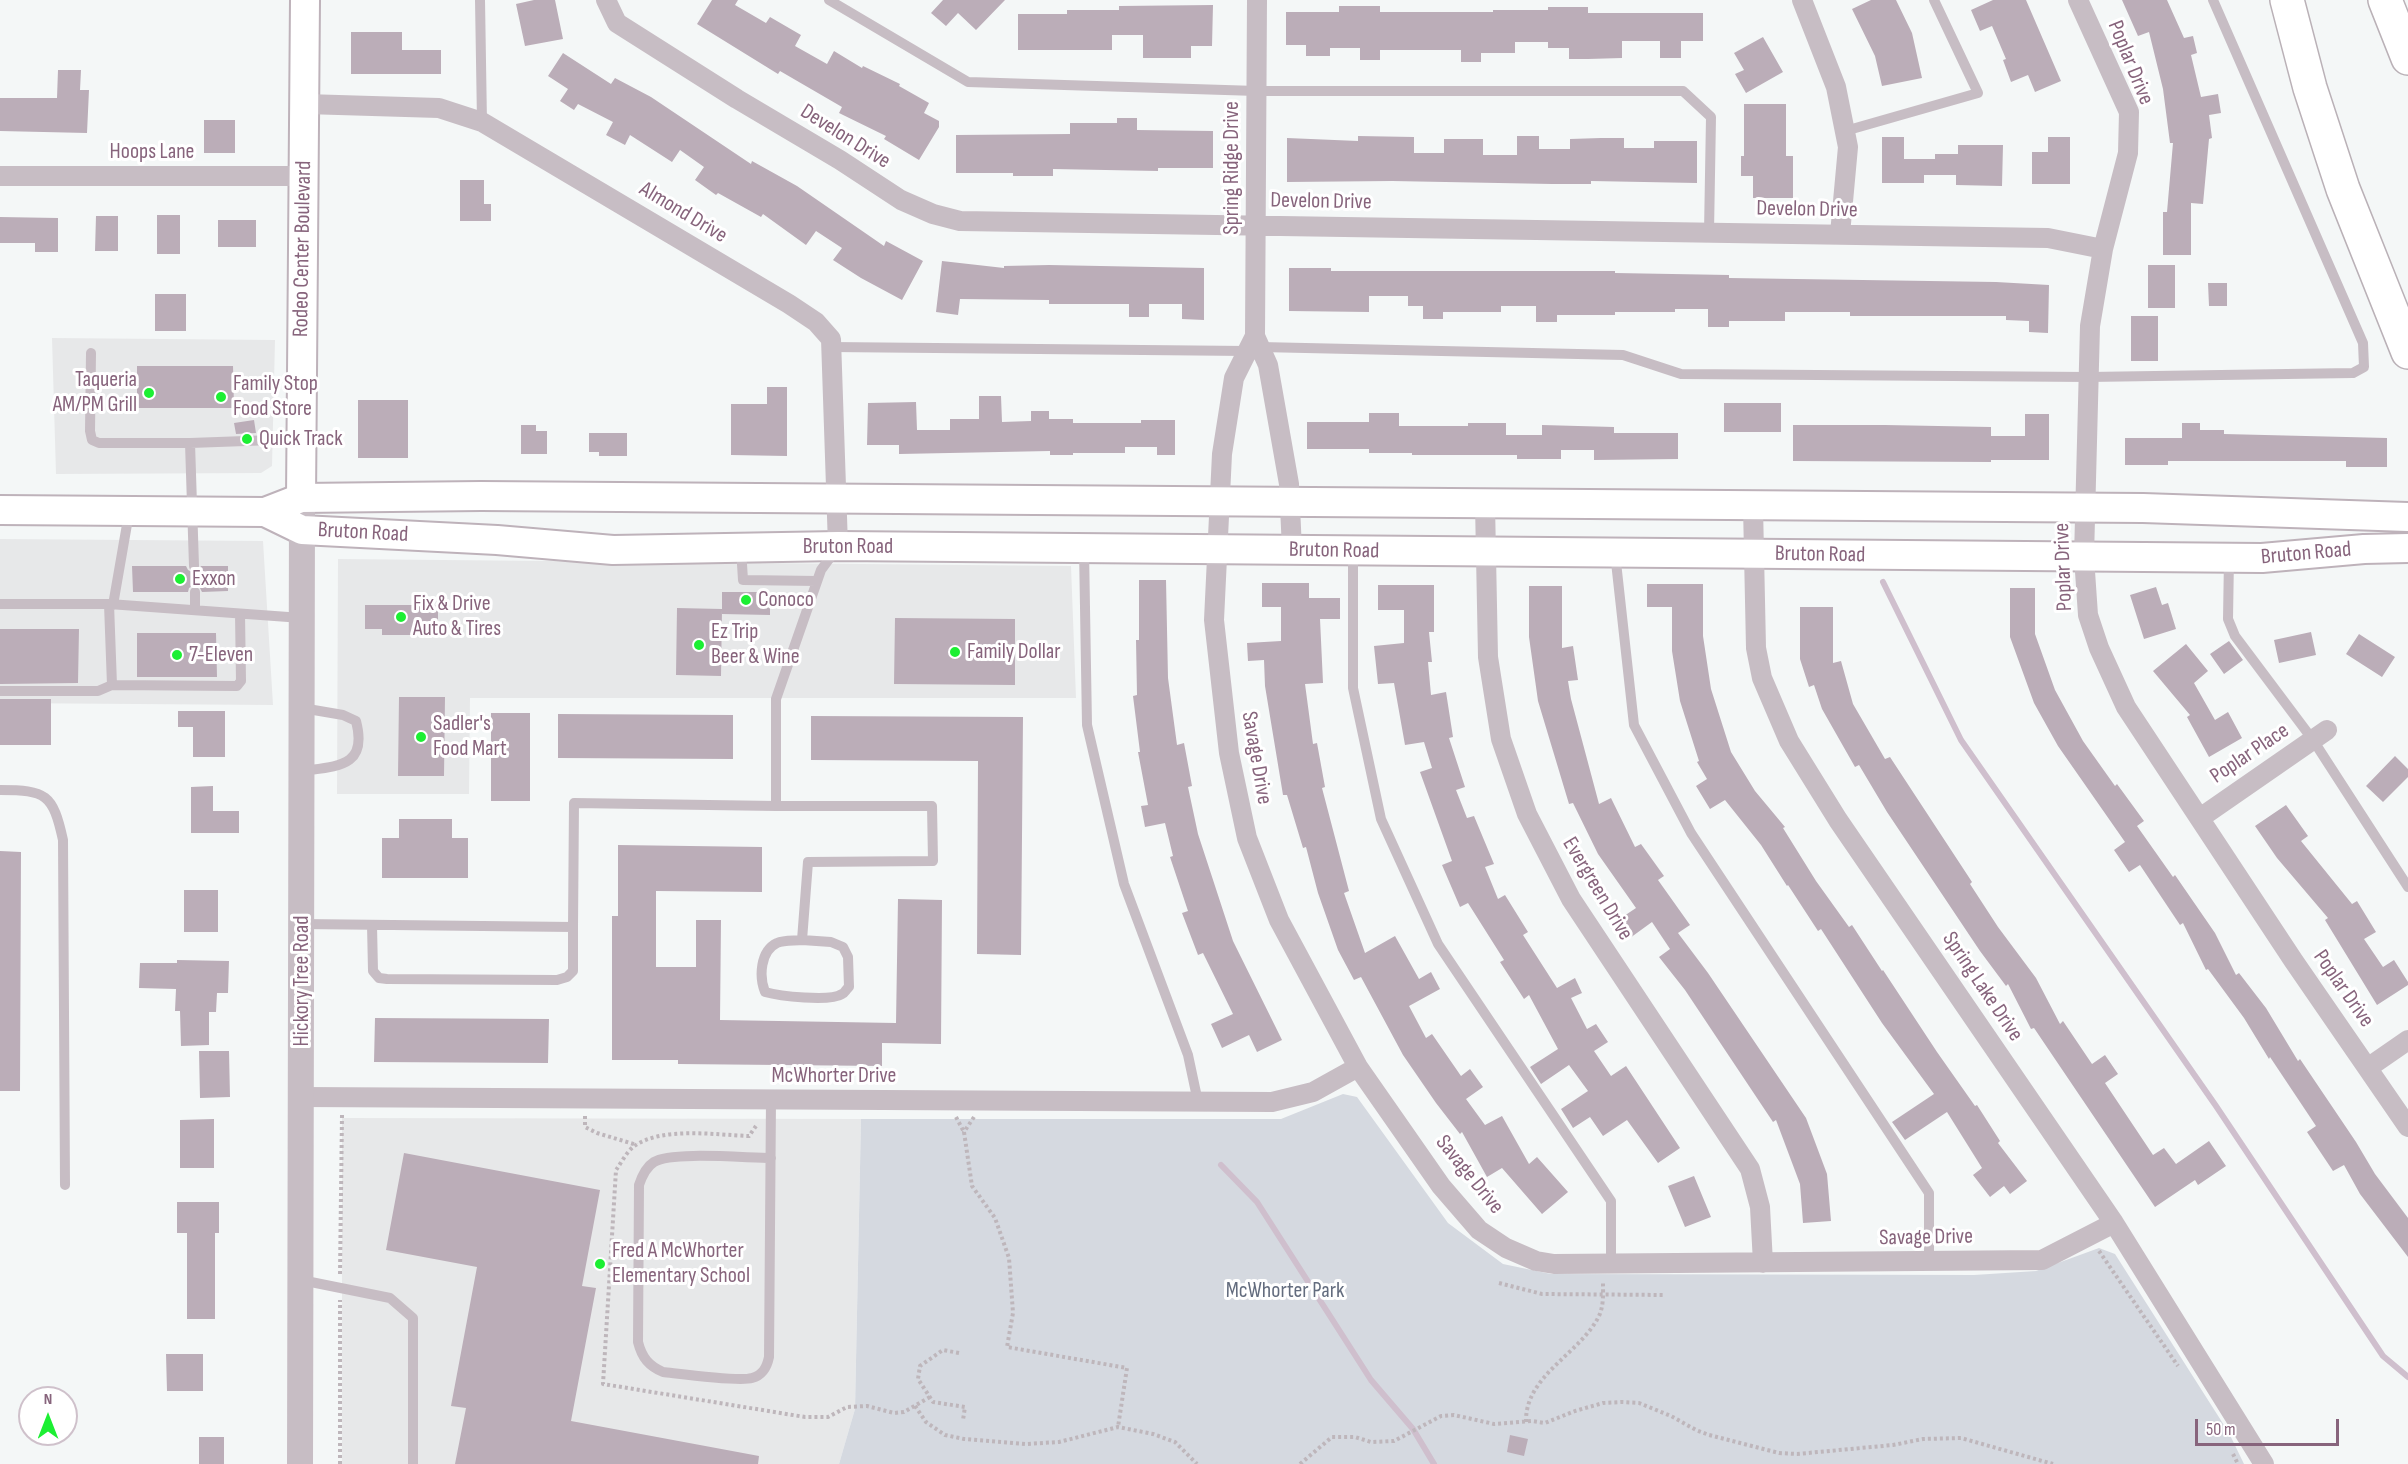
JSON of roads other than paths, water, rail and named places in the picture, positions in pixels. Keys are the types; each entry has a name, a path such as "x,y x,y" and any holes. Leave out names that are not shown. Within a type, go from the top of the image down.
{"highway":[{"path":"2287,0 2310,88 2343,189 2408,352"},
{"path":"2385,0 2408,58"}],"main road":[{"name":"Rodeo Center Boulevard","path":"301,498 305,0"},
{"name":"Bruton Road","path":"0,510 265,512 301,498 481,496 2086,508 2408,517"},
{"name":"Bruton Road","path":"265,512 302,530 497,540 613,550 838,546 2262,558 2364,549 2408,548"}],"street":[{"name":"Develon Drive","path":"606,0 617,23 737,99 840,160 901,200 933,214 960,221 2048,238 2103,249"},
{"name":"Spring Ridge Drive","path":"1218,550 1222,454 1234,378 1254,345 1257,0"},
{"path":"1802,0 1836,87 1848,147 1839,234"},
{"name":"Poplar Drive","path":"2078,0 2129,112 2128,153 2103,249 2090,326 2085,557 2088,615 2099,648 2126,707 2293,960 2369,1067 2408,1127"},
{"name":"Almond Drive","path":"305,104 439,108 482,122 816,322 831,339 838,546"},
{"name":"Hoops Lane","path":"0,176 305,176"},
{"name":"Spring Ridge Drive","path":"1254,345 1268,365 1291,503 1292,550"},
{"name":"Hickory Tree Road","path":"300,1464 301,498"},
{"name":"Evergreen Drive","path":"1485,504 1488,657 1501,739 1527,814 1570,899 1750,1169 1760,1207 1763,1263"},
{"name":"Spring Lake Drive","path":"1753,506 1756,648 1762,678 1789,741 1845,830 2114,1223 2264,1464"},
{"name":"Savage Drive","path":"1218,550 1214,620 1221,694 1228,753 1247,838 1279,920 1358,1067 1441,1186 1479,1230 1506,1248 1536,1261 1607,1264 1929,1262 2042,1260 2114,1223"},
{"name":"Poplar Place","path":"2200,818 2320,735"},
{"path":"2369,1067 2408,1040"},
{"name":"McWhorter Drive","path":"302,1097 1272,1102 1313,1092 1358,1067"}],"lane":[{"path":"480,0 482,122"},
{"path":"829,0 968,82 1257,91 1683,91 1711,117 1709,232"},
{"path":"1845,131 1978,93 1934,0"},
{"path":"831,347 1254,345 1623,355 1681,374 2089,377 2353,373 2364,367 2363,343 2213,0"},
{"path":"91,353 90,431 92,440 99,443 190,443 301,439"},
{"path":"190,443 194,566"},
{"path":"112,685 111,604 130,511"},
{"path":"776,806 776,699 820,570 838,546"},
{"path":"741,548 743,580 817,581"},
{"path":"1084,548 1087,725 1124,884 1188,1055 1198,1102"},
{"path":"1353,551 1353,688 1381,819 1438,944 1611,1201 1607,1264"},
{"path":"1615,553 1634,725 1691,833 1929,1193 1929,1262"},
{"path":"2229,558 2230,626 2235,636 2320,735 2408,887"},
{"path":"195,592 195,610"},
{"path":"0,604 111,604 302,618"},
{"path":"0,691 98,690 112,685 237,686 241,681 240,614"},
{"path":"302,708 343,715 356,721 360,737 357,752 339,766 302,771"},
{"path":"0,790 32,790 45,797 54,808 63,840 65,1185"},
{"path":"372,925 373,970 379,978 557,980 567,977 573,970 574,803 932,806 933,861 808,862 802,940"},
{"path":"302,924 573,927"},
{"path":"802,940 831,942 843,947 848,957 849,987 842,995 831,997 776,995 765,992 761,982 763,960 768,952 777,943 802,940"},
{"path":"771,1099 771,1158 769,1357 764,1370 753,1378 746,1379 663,1372 654,1368 646,1362 638,1342 639,1185 642,1176 647,1168 663,1158 771,1158"},
{"path":"301,1280 390,1298 413,1318 413,1464"}],"waterway":[{"path":"1883,582 1961,740 2216,1106 2383,1356 2408,1377"},
{"path":"1221,1165 1257,1202 1371,1380 1413,1429 1434,1464"}],"place":[{"name":"Taqueria AM/PM Grill","path":"149,393"},
{"name":"Family Stop Food Store","path":"221,397"},
{"name":"Quick Track","path":"247,439"},
{"name":"Exxon","path":"180,579"},
{"name":"Conoco","path":"746,600"},
{"name":"Fix & Drive Auto & Tires","path":"401,617"},
{"name":"Ez Trip Beer & Wine","path":"699,645"},
{"name":"Family Dollar","path":"955,652"},
{"name":"7-Eleven","path":"177,655"},
{"name":"Sadler's Food Mart","path":"421,737"},
{"name":"Fred A McWhorter Elementary School","path":"600,1264"}],"park label":[{"name":"McWhorter Park","path":"1285,1291"}]}
